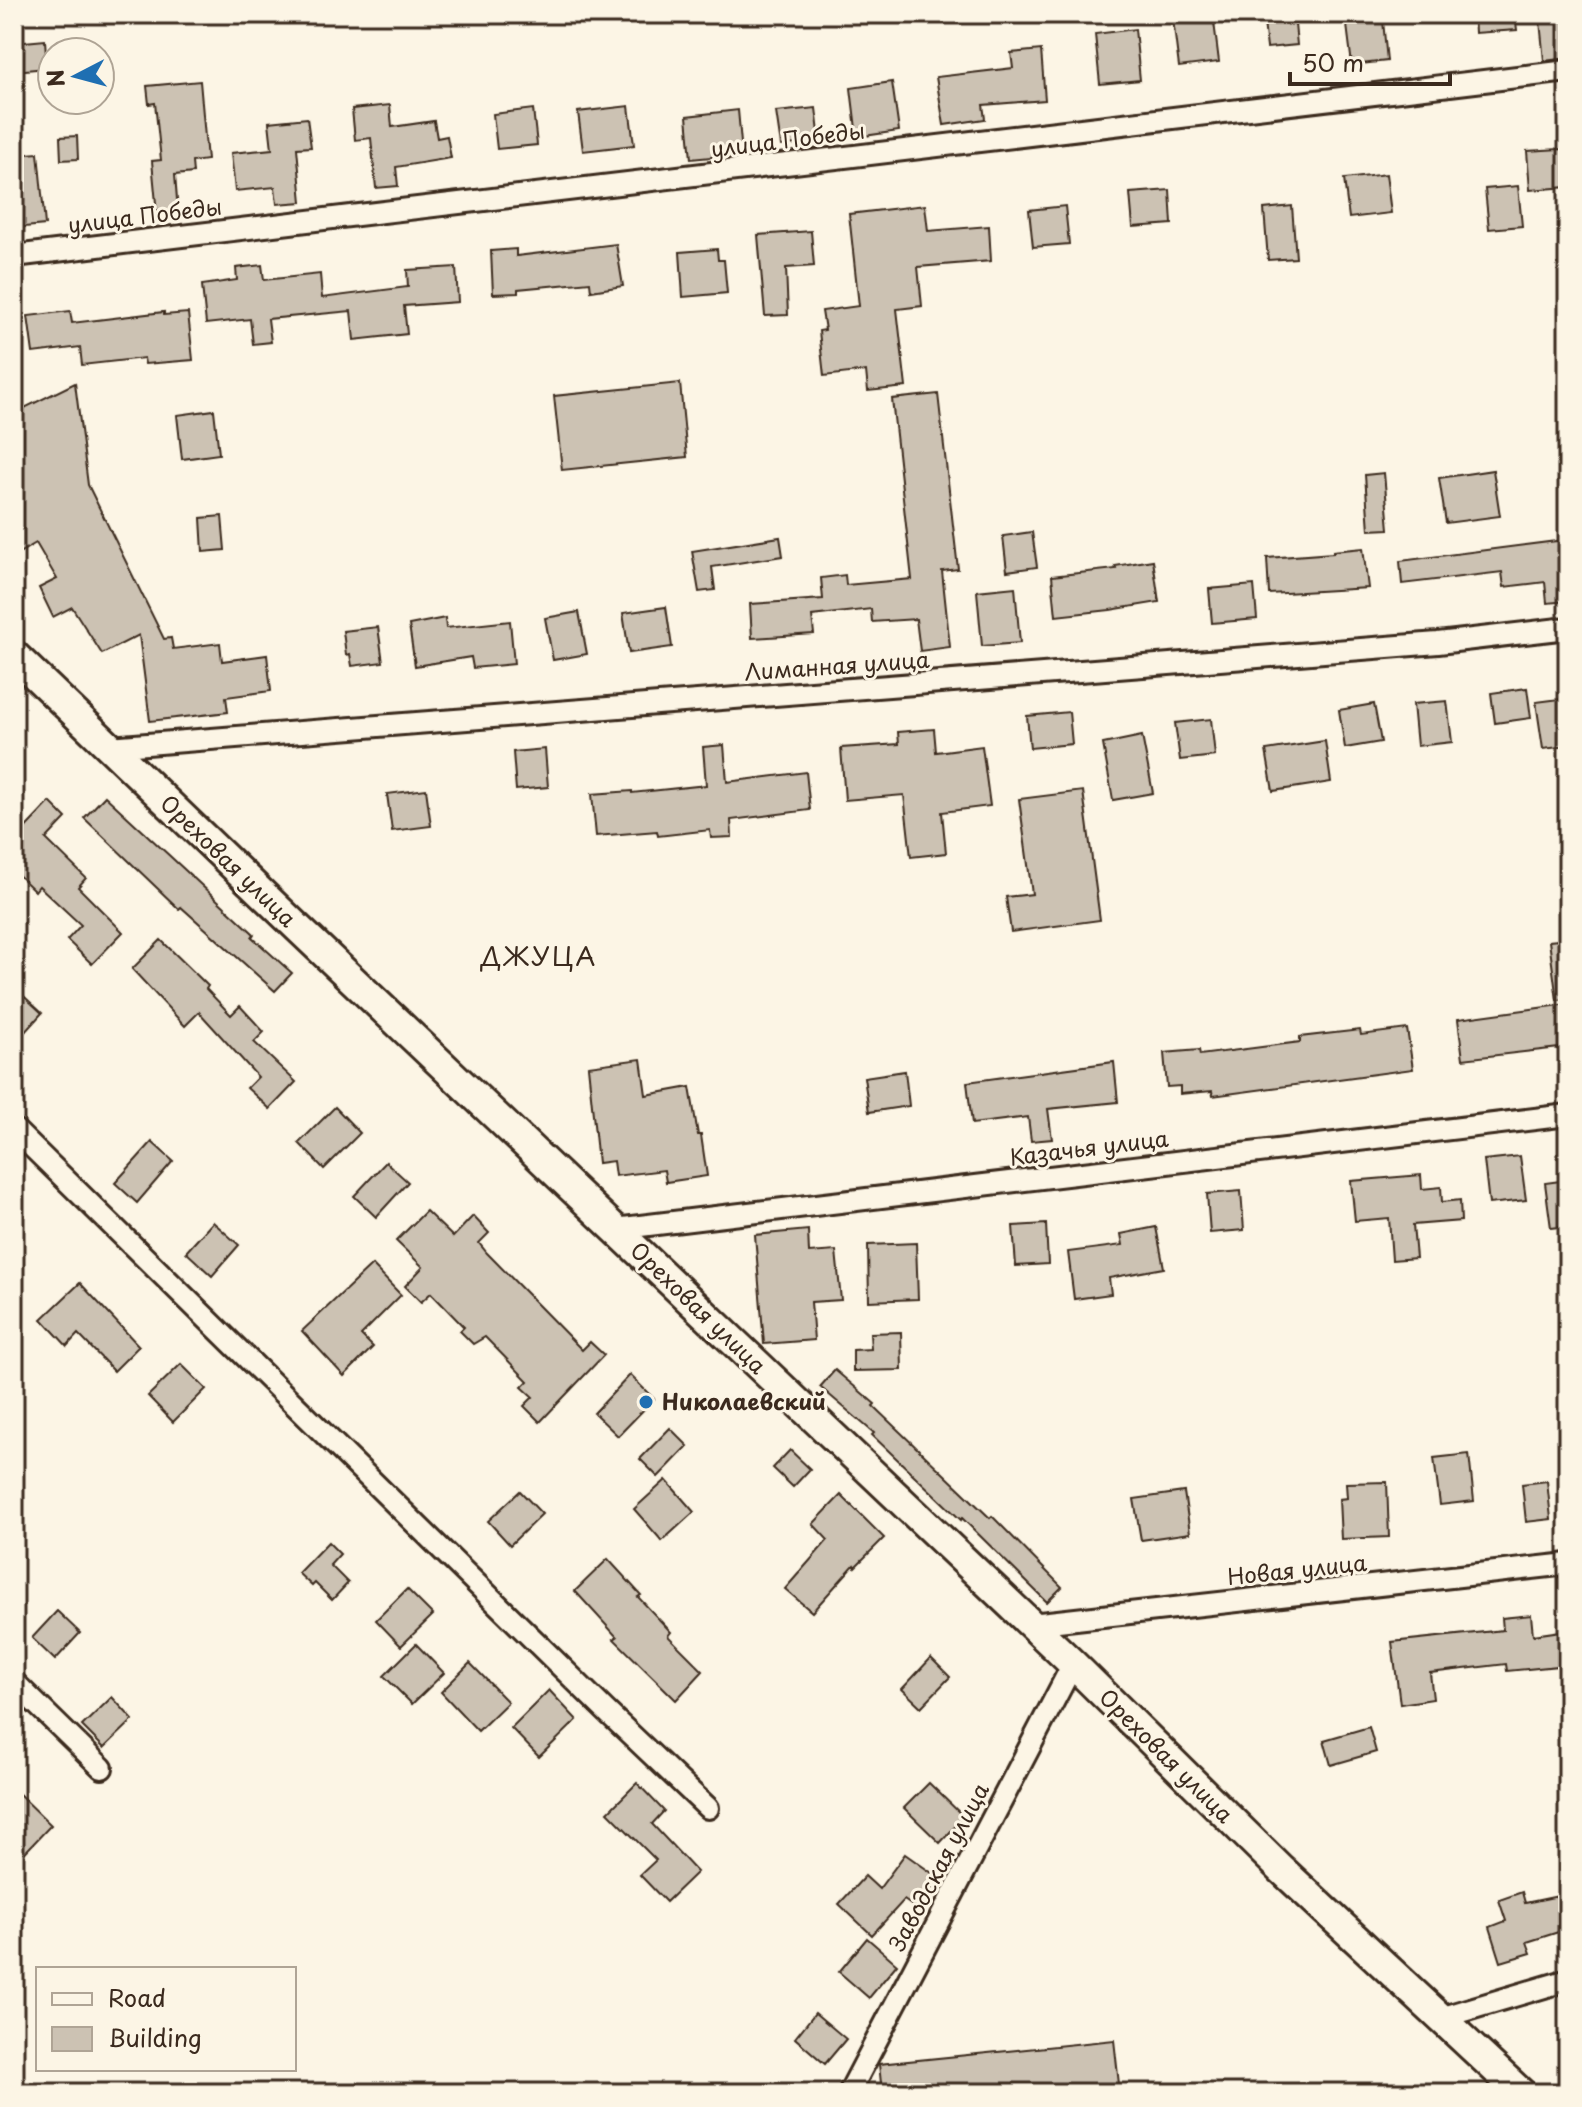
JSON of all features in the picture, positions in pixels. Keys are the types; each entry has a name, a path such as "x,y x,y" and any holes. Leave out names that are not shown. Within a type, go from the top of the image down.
{"main road":[{"name":"Ореховая улица","path":"14,655 1073,1664 1281,1869 1521,2093"}],"street":[{"name":"улица Победы","path":"14,256 1568,71"},
{"name":"Лиманная улица","path":"109,747 1438,643 1568,628"},
{"name":"Казачья улица","path":"615,1229 1568,1115"},
{"path":"14,1129 708,1808"},
{"name":"Новая улица","path":"1031,1624 1568,1564"},
{"name":"Заводская улица","path":"849,2093 1073,1664"},
{"path":"14,1682 102,1768"},
{"path":"1440,2018 1568,1980"}],"building":[{"path":"1213,14 1219,62 1179,67 1173,19"},
{"path":"1263,14 1294,14 1297,45 1267,48"},
{"path":"1474,14 1515,14 1517,30 1475,33"},
{"path":"1565,18 1568,58 1544,61 1540,21"},
{"path":"1383,21 1387,61 1352,65 1347,25"},
{"path":"1135,29 1140,80 1100,84 1095,34"},
{"path":"36,41 36,69 14,71 14,43"},
{"path":"1041,50 1045,100 983,105 985,119 944,125 936,77 1013,68 1011,53"},
{"path":"200,81 207,160 192,162 193,173 175,175 178,212 157,214 152,161 161,160 155,103 149,104 147,86"},
{"path":"892,82 899,131 857,137 851,88"},
{"path":"390,105 392,127 434,121 437,138 447,136 451,158 396,167 398,186 376,188 371,138 355,140 352,109"},
{"path":"629,106 634,145 583,151 578,112"},
{"path":"816,108 820,141 781,146 776,112"},
{"path":"533,109 537,145 497,149 493,114"},
{"path":"738,110 742,154 691,159 687,116"},
{"path":"307,118 311,147 297,148 302,202 277,204 275,187 235,191 231,153 272,149 269,122"},
{"path":"77,136 78,159 61,160 60,137"},
{"path":"1568,150 1568,187 1530,190 1527,151"},
{"path":"38,153 45,225 14,228 14,155"},
{"path":"1386,174 1391,213 1349,218 1344,179"},
{"path":"1518,186 1522,226 1489,229 1485,189"},
{"path":"1170,190 1172,224 1133,227 1130,193"},
{"path":"925,205 928,231 989,226 991,261 918,267 922,306 897,309 906,387 868,391 866,371 824,376 819,331 825,330 822,311 859,306 849,214"},
{"path":"1065,206 1069,244 1033,247 1029,210"},
{"path":"1292,206 1296,258 1268,260 1264,209"},
{"path":"811,231 814,266 786,268 788,315 765,316 758,235"},
{"path":"616,244 623,286 591,291 590,282 493,294 491,251 516,249 516,256"},
{"path":"717,249 718,260 724,260 727,293 683,297 680,252"},
{"path":"262,265 264,280 320,274 322,298 408,287 407,270 456,267 458,302 404,306 407,334 354,340 351,311 268,319 271,342 253,344 250,319 206,324 202,285 237,280 236,268"},
{"path":"70,311 72,323 164,312 164,315 188,313 193,360 145,364 144,358 82,365 80,347 33,353 28,316"},
{"path":"75,383 88,485 164,639 171,638 173,649 220,643 222,661 267,655 271,691 226,697 228,712 150,721 139,635 102,654 72,607 53,617 39,588 57,579 36,543 14,556 14,413"},
{"path":"680,383 687,457 562,470 554,396"},
{"path":"938,394 958,569 942,571 950,647 920,651 916,619 872,622 871,609 812,616 814,634 752,638 750,604 823,599 821,578 845,575 846,585 912,579 892,399"},
{"path":"214,410 219,454 182,459 177,415"},
{"path":"1493,470 1500,516 1446,523 1439,478"},
{"path":"1384,473 1389,529 1369,530 1365,475"},
{"path":"222,516 225,550 203,552 201,518"},
{"path":"1032,532 1037,567 1007,571 1003,536"},
{"path":"780,537 783,556 712,567 715,590 699,592 692,551"},
{"path":"1565,540 1568,601 1547,603 1545,582 1504,587 1502,572 1402,584 1400,561"},
{"path":"1363,548 1368,588 1269,594 1267,558"},
{"path":"1153,560 1159,602 1056,616 1052,576 1116,569 1115,566"},
{"path":"1254,585 1257,619 1212,623 1209,589"},
{"path":"1015,587 1020,643 982,646 977,591"},
{"path":"666,607 672,647 629,653 623,613"},
{"path":"579,612 587,654 553,660 545,618"},
{"path":"445,618 446,628 510,621 514,664 473,668 471,657 415,666 409,625"},
{"path":"378,627 383,662 352,666 350,654 346,655 343,631"},
{"path":"1527,688 1531,718 1495,723 1491,693"},
{"path":"1568,698 1568,746 1543,749 1536,702"},
{"path":"1447,701 1452,742 1417,746 1413,704"},
{"path":"1374,704 1381,742 1345,748 1339,710"},
{"path":"1069,712 1072,744 1030,748 1027,716"},
{"path":"1211,719 1215,756 1180,760 1175,723"},
{"path":"934,729 936,752 982,746 990,806 942,812 946,853 911,857 904,795 845,800 841,748 899,744 898,732"},
{"path":"1142,736 1153,793 1113,800 1103,744"},
{"path":"1325,741 1331,782 1273,791 1266,750"},
{"path":"724,745 727,782 806,772 810,810 731,820 732,837 711,838 710,830 658,836 657,831 596,836 592,794 706,785 703,747"},
{"path":"545,749 548,787 516,790 513,752"},
{"path":"426,789 431,826 392,831 387,794"},
{"path":"1083,791 1100,920 1011,932 1006,897 1032,894 1019,799"},
{"path":"105,796 292,973 275,991 181,907 179,909 84,818"},
{"path":"50,802 66,818 46,839 86,878 78,887 123,932 92,964 67,940 81,925 39,886 35,891 14,871 14,840"},
{"path":"1568,939 1568,999 1557,1000 1549,941"},
{"path":"161,940 208,986 206,989 231,1015 240,1006 264,1032 254,1042 296,1082 270,1109 247,1088 258,1077 199,1012 185,1026 132,969"},
{"path":"14,987 42,1013 14,1044"},
{"path":"1568,1004 1568,1047 1463,1059 1458,1019"},
{"path":"1407,1029 1413,1069 1213,1096 1212,1091 1180,1094 1180,1086 1167,1087 1164,1053 1199,1050 1200,1055 1300,1042 1300,1037 1360,1030 1361,1035"},
{"path":"641,1059 646,1095 690,1087 707,1176 666,1182 664,1170 615,1176 613,1161 598,1163 588,1066"},
{"path":"1114,1062 1118,1102 1048,1109 1052,1139 1031,1141 1028,1117 972,1124 967,1082"},
{"path":"905,1071 909,1106 869,1112 864,1077"},
{"path":"335,1107 360,1133 324,1169 299,1143"},
{"path":"152,1142 173,1161 137,1203 115,1183"},
{"path":"1520,1156 1526,1200 1489,1204 1484,1160"},
{"path":"386,1162 408,1182 376,1217 354,1196"},
{"path":"1421,1175 1422,1189 1441,1187 1442,1202 1460,1200 1461,1221 1413,1225 1416,1258 1392,1260 1389,1218 1355,1221 1351,1181"},
{"path":"1568,1180 1568,1226 1551,1228 1545,1183"},
{"path":"1241,1191 1244,1230 1210,1233 1207,1194"},
{"path":"426,1211 453,1237 473,1216 489,1233 479,1243 487,1253 582,1350 590,1342 604,1355 540,1422 524,1406 533,1397 522,1387 528,1381 485,1337 473,1344 460,1331 464,1327 431,1293 421,1302 405,1286 423,1267 396,1241"},
{"path":"213,1222 239,1245 212,1276 186,1252"},
{"path":"1046,1224 1048,1264 1016,1266 1013,1226"},
{"path":"1156,1227 1164,1268 1109,1278 1111,1294 1074,1299 1068,1252 1123,1245 1121,1234"},
{"path":"808,1230 809,1253 836,1251 841,1300 811,1302 814,1340 764,1344 755,1235"},
{"path":"916,1243 918,1299 869,1301 868,1245"},
{"path":"372,1265 401,1295 361,1335 373,1347 344,1376 302,1331"},
{"path":"80,1283 139,1346 114,1371 78,1334 67,1346 42,1319"},
{"path":"901,1332 902,1370 853,1371 853,1350 871,1349 870,1333"},
{"path":"181,1364 206,1389 173,1422 148,1396"},
{"path":"835,1370 875,1404 873,1406 990,1518 992,1516 1062,1587 1047,1602 872,1435 874,1433 820,1387"},
{"path":"630,1375 654,1399 618,1436 594,1413"},
{"path":"670,1428 688,1446 658,1477 640,1459"},
{"path":"790,1450 810,1469 793,1487 773,1468"},
{"path":"1469,1454 1474,1501 1440,1505 1434,1458"},
{"path":"666,1480 694,1512 662,1541 634,1509"},
{"path":"1547,1481 1551,1519 1526,1522 1522,1484"},
{"path":"1387,1482 1389,1537 1341,1539 1339,1499 1347,1498 1346,1483"},
{"path":"520,1491 542,1514 510,1545 488,1521"},
{"path":"1184,1492 1190,1533 1141,1540 1134,1499"},
{"path":"841,1495 884,1538 854,1565 812,1612 785,1589 828,1540 813,1524"},
{"path":"328,1542 340,1554 330,1565 348,1583 332,1600 315,1583 312,1586 298,1573"},
{"path":"608,1559 671,1632 668,1636 703,1671 676,1700 614,1639 617,1637 575,1591"},
{"path":"407,1589 433,1615 401,1646 376,1620"},
{"path":"57,1611 80,1633 55,1660 32,1638"},
{"path":"1531,1615 1533,1635 1568,1630 1568,1665 1507,1671 1506,1664 1430,1673 1433,1699 1400,1704 1392,1642 1503,1630 1502,1618"},
{"path":"416,1644 444,1673 412,1704 384,1676"},
{"path":"931,1658 950,1677 921,1707 902,1689"},
{"path":"470,1663 508,1702 478,1731 441,1692"},
{"path":"549,1690 577,1720 539,1757 511,1728"},
{"path":"112,1697 133,1720 104,1748 82,1726"},
{"path":"1369,1727 1376,1752 1331,1765 1324,1740"},
{"path":"637,1783 664,1811 652,1824 697,1872 666,1902 640,1875 656,1860 608,1812"},
{"path":"929,1783 964,1817 940,1843 904,1808"},
{"path":"14,1789 51,1825 14,1864"},
{"path":"905,1854 939,1878 917,1909 904,1900 872,1935 839,1904 865,1876 879,1889"},
{"path":"1522,1892 1525,1903 1568,1894 1568,1929 1527,1942 1531,1953 1501,1962 1490,1927 1506,1921 1499,1900"},
{"path":"867,1938 897,1964 869,1998 839,1972"},
{"path":"815,2013 846,2039 825,2064 795,2038"},
{"path":"1114,2040 1120,2093 882,2093 879,2064"}],"place":[{"name":"Николаевский","path":"646,1402"}],"district":[{"name":"ДЖУЦА","path":"539,957"}]}
